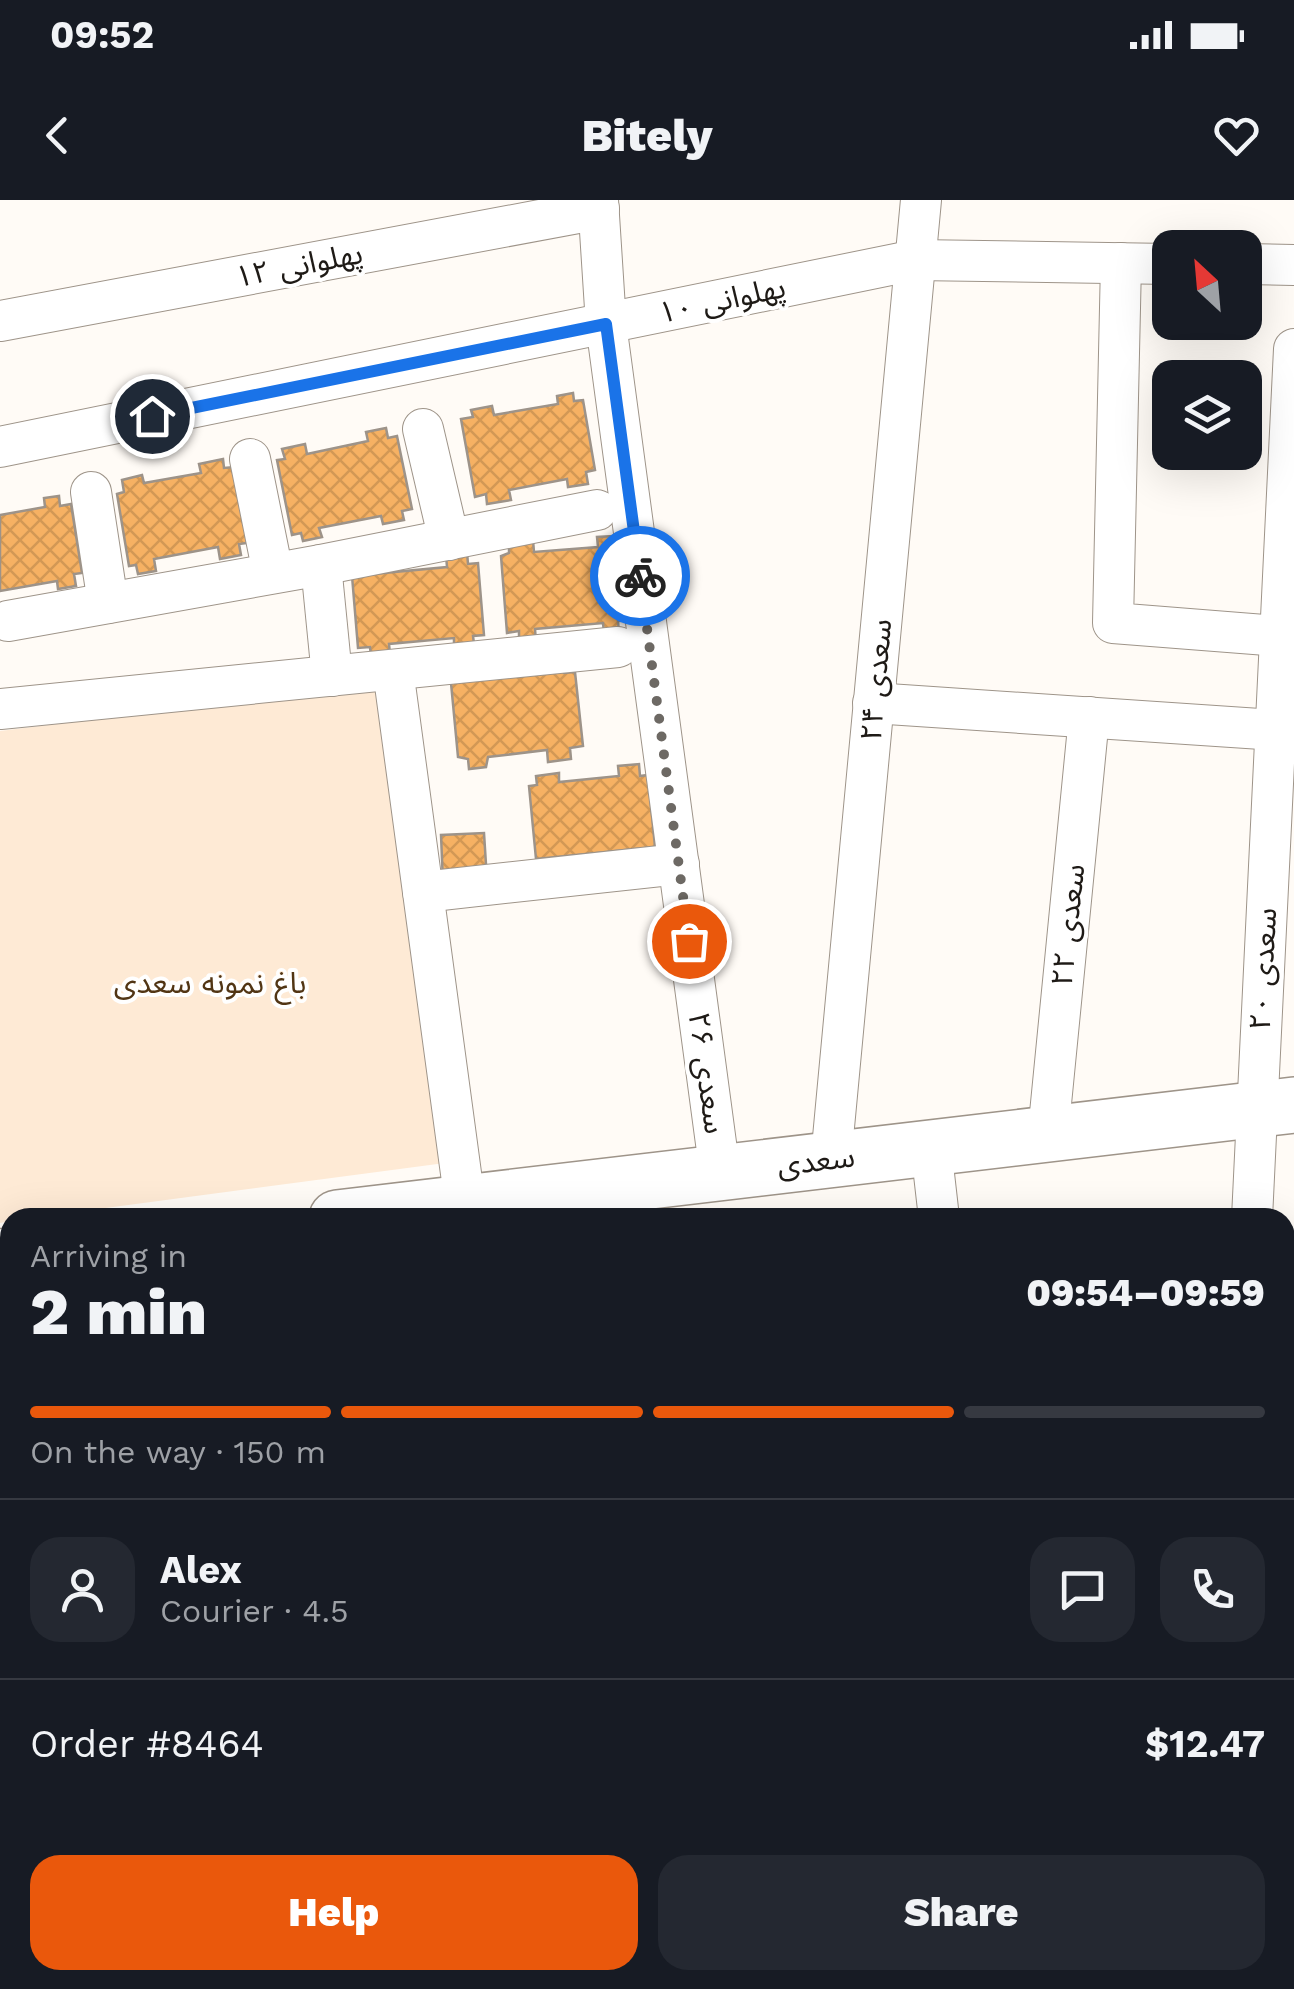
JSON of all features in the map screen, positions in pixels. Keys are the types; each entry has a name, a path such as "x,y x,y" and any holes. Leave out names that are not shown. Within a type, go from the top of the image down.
{"main road":[{"name":"سعدی","path":"416,1208 464,1202 597,1202 720,1172 1275,1107"}],"street":[{"name":"سعدی ۲۴","path":"831,1159 921,200"},
{"name":"پهلوانی ۱۲","path":"0,321 598,204"},
{"name":"سعدی ۲۶","path":"598,204 606,324 720,1172"},
{"name":"پهلوانی ۱۰","path":"0,447 914,260 1152,264"},
{"path":"1121,263 1113,624 1279,636"},
{"path":"1262,264 1294,265"},
{"name":"سعدی ۲۰","path":"1254,1208 1275,1107 1275,730 1294,349"},
{"path":"423,429 449,540"},
{"path":"250,459 273,573"},
{"path":"92,492 108,603"},
{"path":"8,621 322,565 596,510"},
{"path":"322,565 332,676"},
{"path":"0,709 618,648"},
{"path":"393,670 464,1202"},
{"path":"874,703 1275,730"},
{"name":"سعدی ۲۲","path":"1048,1134 1088,717"},
{"path":"423,892 679,864"},
{"path":"931,1148 938,1208"}],"green space":[{"name":"باغ نمونه سعدی","path":"379,684 445,1163 106,1208 0,1208 0,731"}],"building":[{"path":"573,393 574,401 583,400 595,470 586,472 588,484 568,487 567,479 509,490 511,500 487,504 486,494 475,497 461,419 473,417 471,410 492,406 494,415 558,404 557,396"},
{"path":"386,428 388,438 397,436 412,509 402,511 404,520 383,524 381,516 319,528 322,537 303,541 301,533 292,535 277,460 285,459 282,449 305,444 307,454 368,441 366,432"},
{"path":"223,459 224,468 234,467 247,543 239,544 241,555 220,559 218,547 154,559 156,571 138,574 136,565 129,566 117,494 124,492 122,480 142,475 144,483 201,473 199,464"},
{"path":"59,496 60,506 71,504 82,573 74,574 76,586 58,589 57,581 0,591 0,515 45,507 44,498"},
{"path":"613,536 614,546 625,544 631,620 618,621 619,632 604,633 603,623 535,629 536,641 519,642 519,631 507,633 501,556 509,553 509,542 533,540 534,552 598,547 597,537"},
{"path":"467,552 468,564 478,563 484,635 473,636 474,644 454,646 454,638 389,644 390,654 371,656 370,647 358,648 352,576 447,567 446,555"},
{"path":"563,659 564,673 575,672 583,746 570,748 571,759 548,762 547,750 488,757 486,767 469,769 468,759 458,757 451,683"},
{"path":"639,764 640,776 648,775 655,847 536,859 529,786 537,785 536,776 559,773 559,782 619,776 618,766"},
{"path":"484,833 487,880 443,883 441,835"}],"way so far":[{"path":"640,576 689,941"}],"route":[{"path":"152,416 606,324 640,576"}]}
